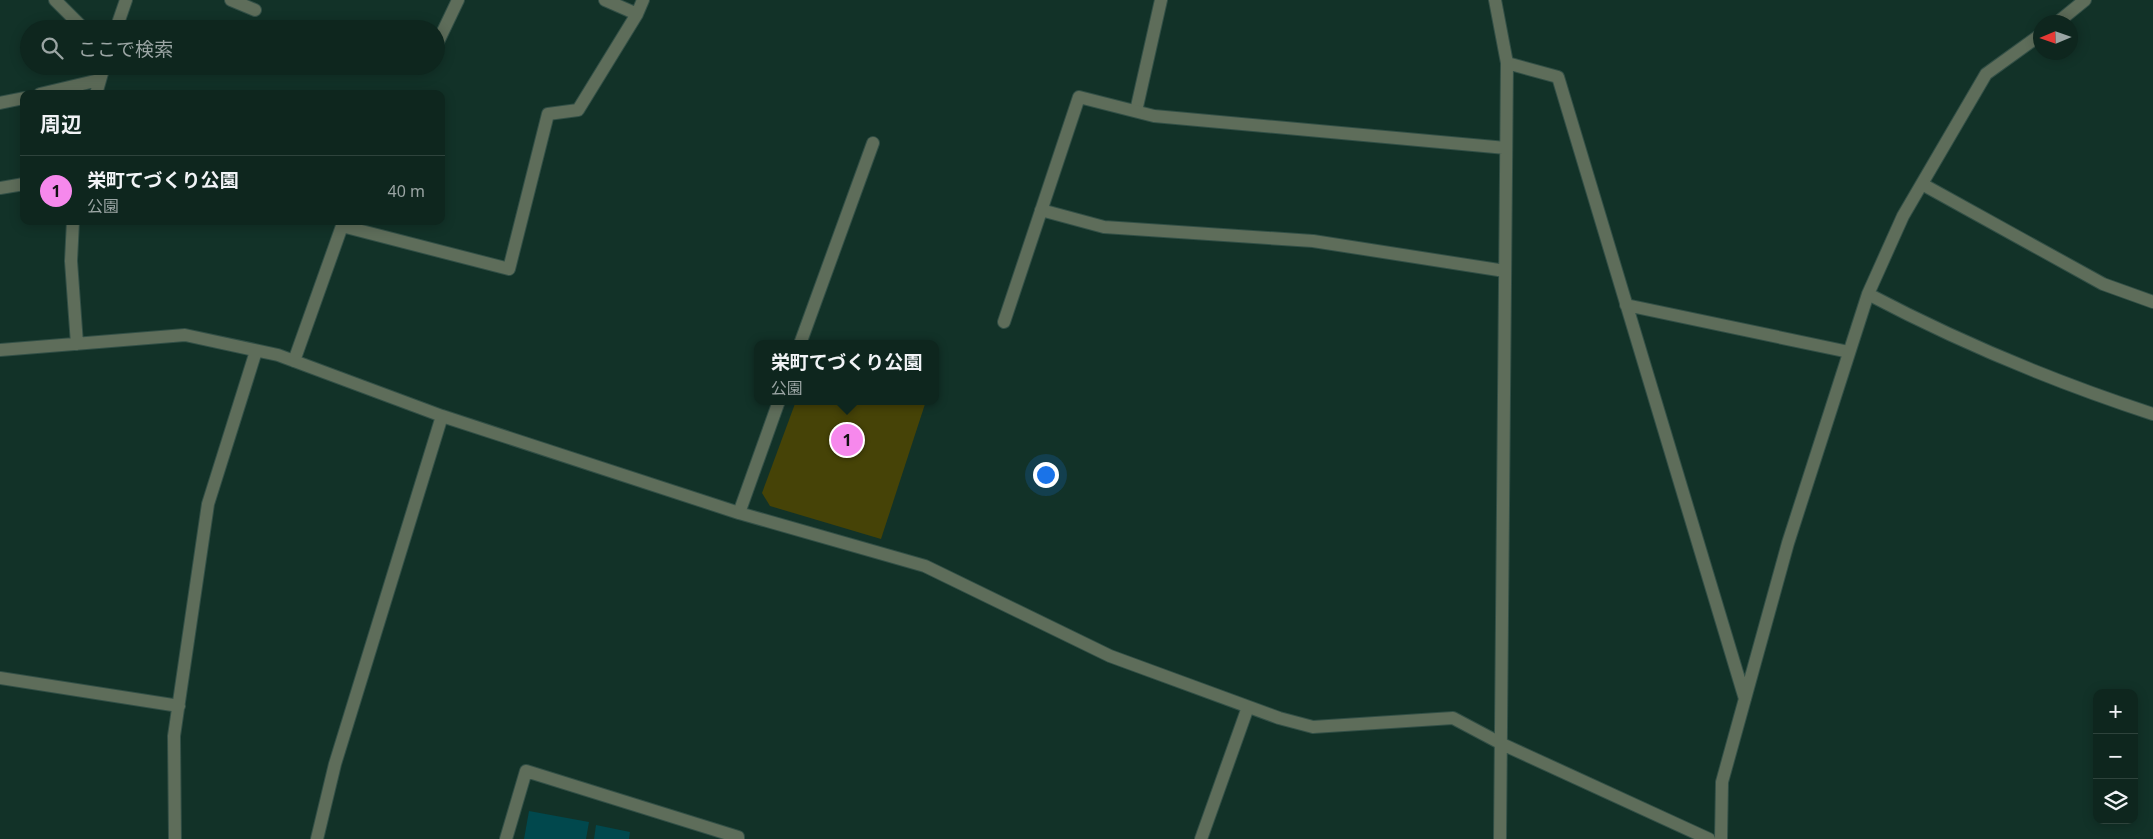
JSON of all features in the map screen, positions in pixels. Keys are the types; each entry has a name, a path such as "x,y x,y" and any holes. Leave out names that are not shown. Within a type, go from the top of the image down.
{"street":[{"path":"54,0 75,20"},
{"path":"119,20 126,0"},
{"path":"231,0 255,10"},
{"path":"445,27 458,0"},
{"path":"606,0 637,14"},
{"path":"294,361 342,226 509,269 548,114 578,110 637,14 643,0"},
{"path":"1136,111 1162,0"},
{"path":"1495,0 1507,63 1500,839"},
{"path":"2067,15 2085,0"},
{"path":"1721,839 1722,782 1788,543 1868,294 1903,216 1986,74 2033,40"},
{"path":"1507,63 1558,77 1745,699"},
{"path":"97,90 101,75"},
{"path":"57,90 99,80"},
{"path":"1004,322 1079,96 1154,116 1506,148"},
{"path":"0,103 20,99"},
{"path":"801,340 873,143"},
{"path":"1922,184 2103,284 2153,302"},
{"path":"0,188 20,185"},
{"path":"1042,210 1104,227 1313,240 1505,271"},
{"path":"73,225 71,261 77,344"},
{"path":"1868,294 1933,328 2104,398 2153,414"},
{"path":"1626,305 1849,352"},
{"path":"0,350 185,335 294,361 442,416 739,513 925,566 1110,656 1279,718 1313,727 1453,718 1502,744 1709,839"},
{"path":"175,839 174,736 208,504 256,351"},
{"path":"739,513 778,405"},
{"path":"317,839 335,764 442,416"},
{"path":"0,678 179,706"},
{"path":"1201,839 1248,707"},
{"path":"506,839 526,771 738,837 738,839"}],"shaded area":[{"path":"795,405 925,405 881,539 770,506 762,493"}],"building":[{"path":"529,811 589,822 586,839 524,839"},
{"path":"596,825 630,832 629,839 594,839"}],"place":[{"name":"栄町てづくり公園","path":"847,440"}]}
